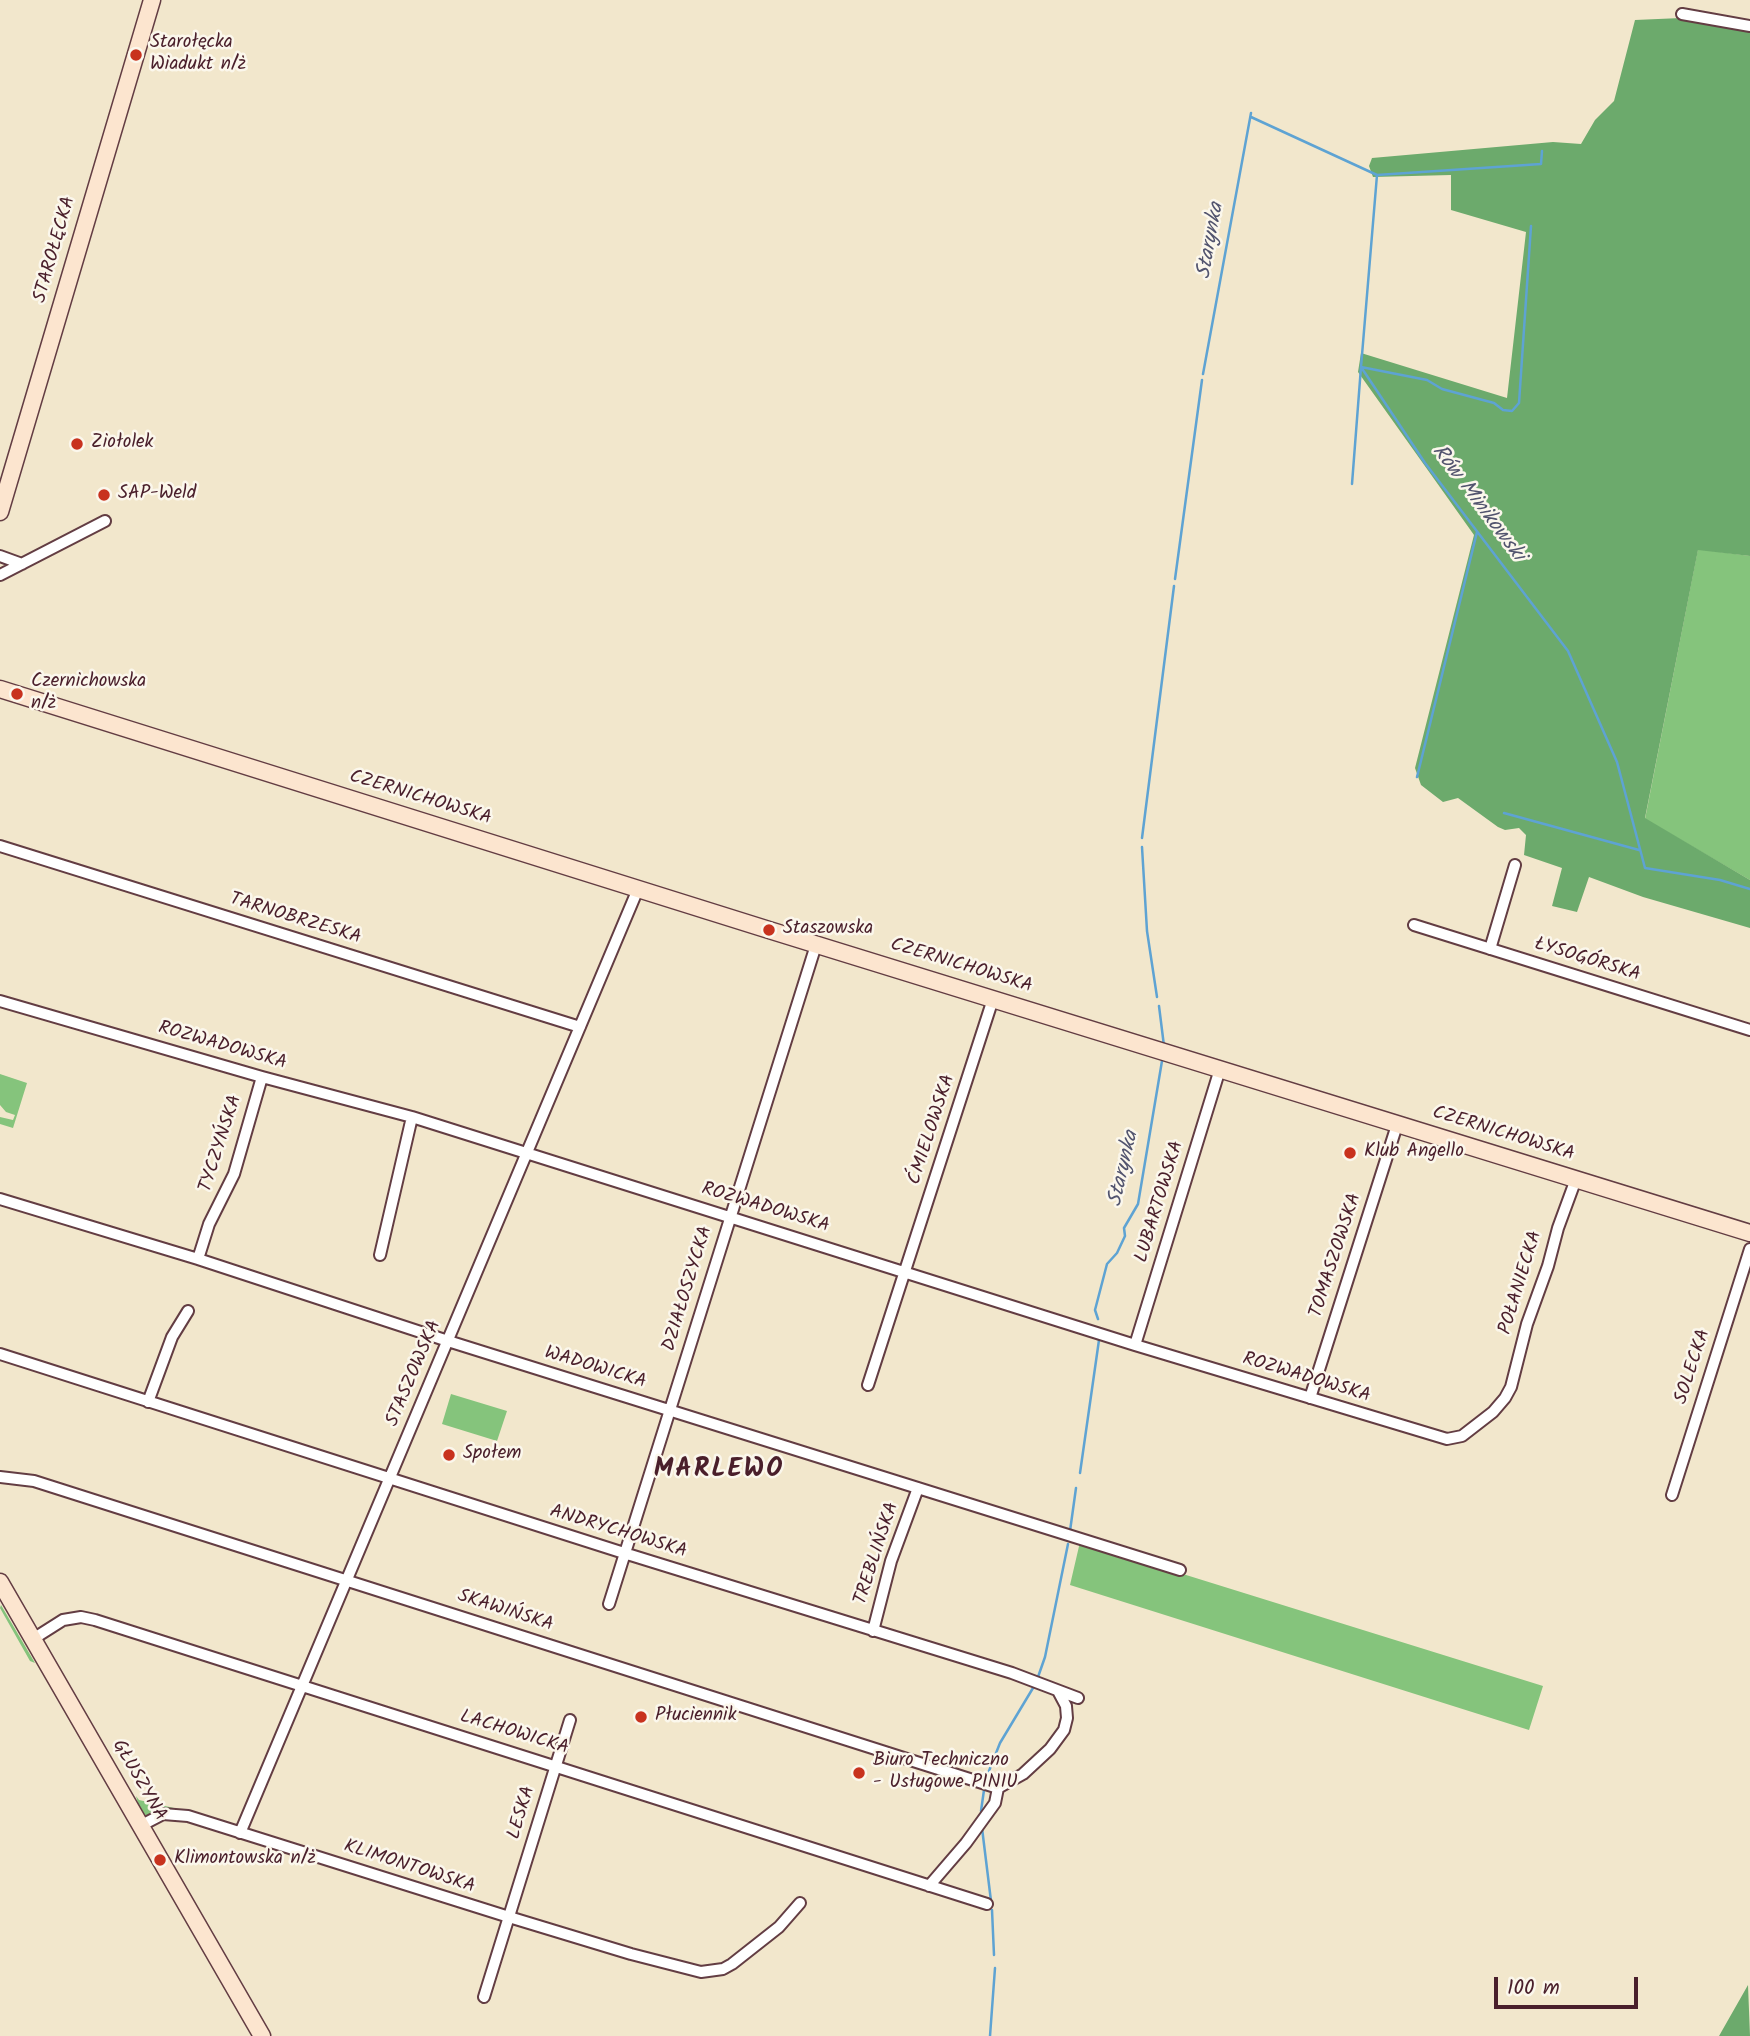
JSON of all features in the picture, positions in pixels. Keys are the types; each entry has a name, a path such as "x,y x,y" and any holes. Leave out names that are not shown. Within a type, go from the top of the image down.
{"street":[{"name":"STAROŁĘCKA","path":"0,512 152,0"},
{"path":"1682,14 1750,26"},
{"path":"0,575 105,521"},
{"path":"0,556 22,564"},
{"name":"CZERNICHOWSKA","path":"0,689 816,945 1750,1233"},
{"name":"TARNOBRZESKA","path":"0,846 580,1027"},
{"path":"1490,949 1515,864"},
{"name":"STASZOWSKA","path":"240,1833 638,889"},
{"name":"ŁYSOGÓRSKA","path":"1414,925 1750,1030"},
{"name":"DZIAŁOSZYCKA","path":"609,1604 816,945"},
{"name":"ĆMIELOWSKA","path":"868,1385 993,999"},
{"name":"ROZWADOWSKA","path":"0,1002 412,1117 1135,1345 1447,1439 1462,1436 1506,1398"},
{"name":"LUBARTOWSKA","path":"1135,1345 1220,1069"},
{"name":"TYCZYŃSKA","path":"198,1259 209,1224 234,1174 262,1077"},
{"path":"380,1255 412,1117"},
{"name":"TOMASZOWSKA","path":"1310,1398 1397,1125"},
{"name":"POŁANIECKA","path":"1506,1398 1515,1376 1521,1345 1558,1228 1576,1179"},
{"name":"WADOWICKA","path":"0,1199 198,1259 448,1341 1180,1570"},
{"name":"SOLECKA","path":"1672,1495 1750,1249"},
{"path":"148,1402 172,1337 188,1311"},
{"name":"ANDRYCHOWSKA","path":"0,1354 389,1479 1012,1673 1078,1698"},
{"name":"SKAWIŃSKA","path":"0,1477 34,1481 998,1788"},
{"name":"TREBLIŃSKA","path":"873,1631 891,1561 918,1488"},
{"name":"GŁUSZYNA","path":"0,1582 261,2036"},
{"name":"LACHOWICKA","path":"33,1639 63,1620 95,1620 987,1904"},
{"path":"929,1885 995,1803 998,1788 1023,1774 1050,1749 1064,1730 1066,1706 1058,1691"},
{"name":"LESKA","path":"509,1917 570,1720"},
{"name":"KLIMONTOWSKA","path":"140,1826 155,1817 171,1814 631,1954 701,1972 723,1969 779,1927 800,1903"},
{"path":"484,1997 509,1917"}],"green space":[{"path":"1681,18 1750,31 1750,556 1698,550 1645,818 1750,880 1750,928 1643,897 1589,877 1577,912 1552,906 1562,868 1524,855 1526,835 1519,828 1505,830 1498,827 1458,798 1443,802 1421,785 1415,768 1474,535 1358,372 1361,353 1507,398 1526,232 1451,210 1451,175 1373,177 1369,166 1372,158 1553,142 1581,144 1595,120 1614,101 1635,20"},
{"path":"1698,549 1750,556 1750,880 1645,819"},
{"path":"0,1074 27,1083 13,1128 0,1124 0,1117 13,1120 15,1115 6,1112 0,1105"},
{"path":"451,1394 507,1411 497,1441 442,1424"},
{"path":"1080,1542 1543,1686 1529,1730 1070,1585"},
{"path":"1,1605 35,1663 30,1661 0,1608"},
{"path":"136,1796 139,1800 174,1808 141,1815"},
{"path":"1748,1985 1750,2036 1719,2036"}],"waterway":[{"name":"Starynka","path":"1203,374 1251,113"},
{"name":"Rów Minikowski","path":"1251,117 1377,175 1361,367 1425,463 1568,651 1617,762 1645,868 1720,880 1750,889"},
{"path":"1377,175 1541,164 1542,151"},
{"path":"1352,484 1361,367 1427,380 1442,389 1494,403 1503,410 1512,411 1519,403 1531,226"},
{"name":"Starynka","path":"1175,579 1202,380"},
{"path":"1417,777 1477,532"},
{"name":"Starynka","path":"1142,838 1174,586"},
{"path":"1504,813 1639,850"},
{"name":"Starynka","path":"1142,847 1147,931 1157,997"},
{"name":"Starynka","path":"1159,1006 1164,1046"},
{"name":"Starynka","path":"1098,1319 1095,1310 1107,1264 1117,1253 1125,1236 1124,1228 1138,1204 1162,1061"},
{"name":"Starynka","path":"1080,1473 1099,1340"},
{"name":"Starynka","path":"1070,1531 1076,1488"},
{"name":"Starynka","path":"1038,1677 1045,1657 1068,1544"},
{"name":"Starynka","path":"987,1776 1000,1743 1033,1688"},
{"name":"Starynka","path":"981,1811 984,1790"},
{"name":"Starynka","path":"982,1828 991,1901"},
{"name":"Starynka","path":"992,1910 994,1955"},
{"name":"Starynka","path":"990,2036 995,1968"}],"place":[{"name":"Starołęcka Wiadukt n/ż","path":"136,55"},
{"name":"Ziołolek","path":"77,444"},
{"name":"SAP-Weld","path":"104,495"},
{"name":"Czernichowska n/ż","path":"17,694"},
{"name":"Staszowska","path":"769,930"},
{"name":"Klub Angello","path":"1350,1153"},
{"name":"Społem","path":"449,1455"},
{"name":"Płuciennik","path":"641,1717"},
{"name":"Biuro Techniczno - Usługowe PINIU","path":"859,1773"},
{"name":"Klimontowska n/ż","path":"160,1860"}],"district":[{"name":"MARLEWO","path":"719,1472"}]}
